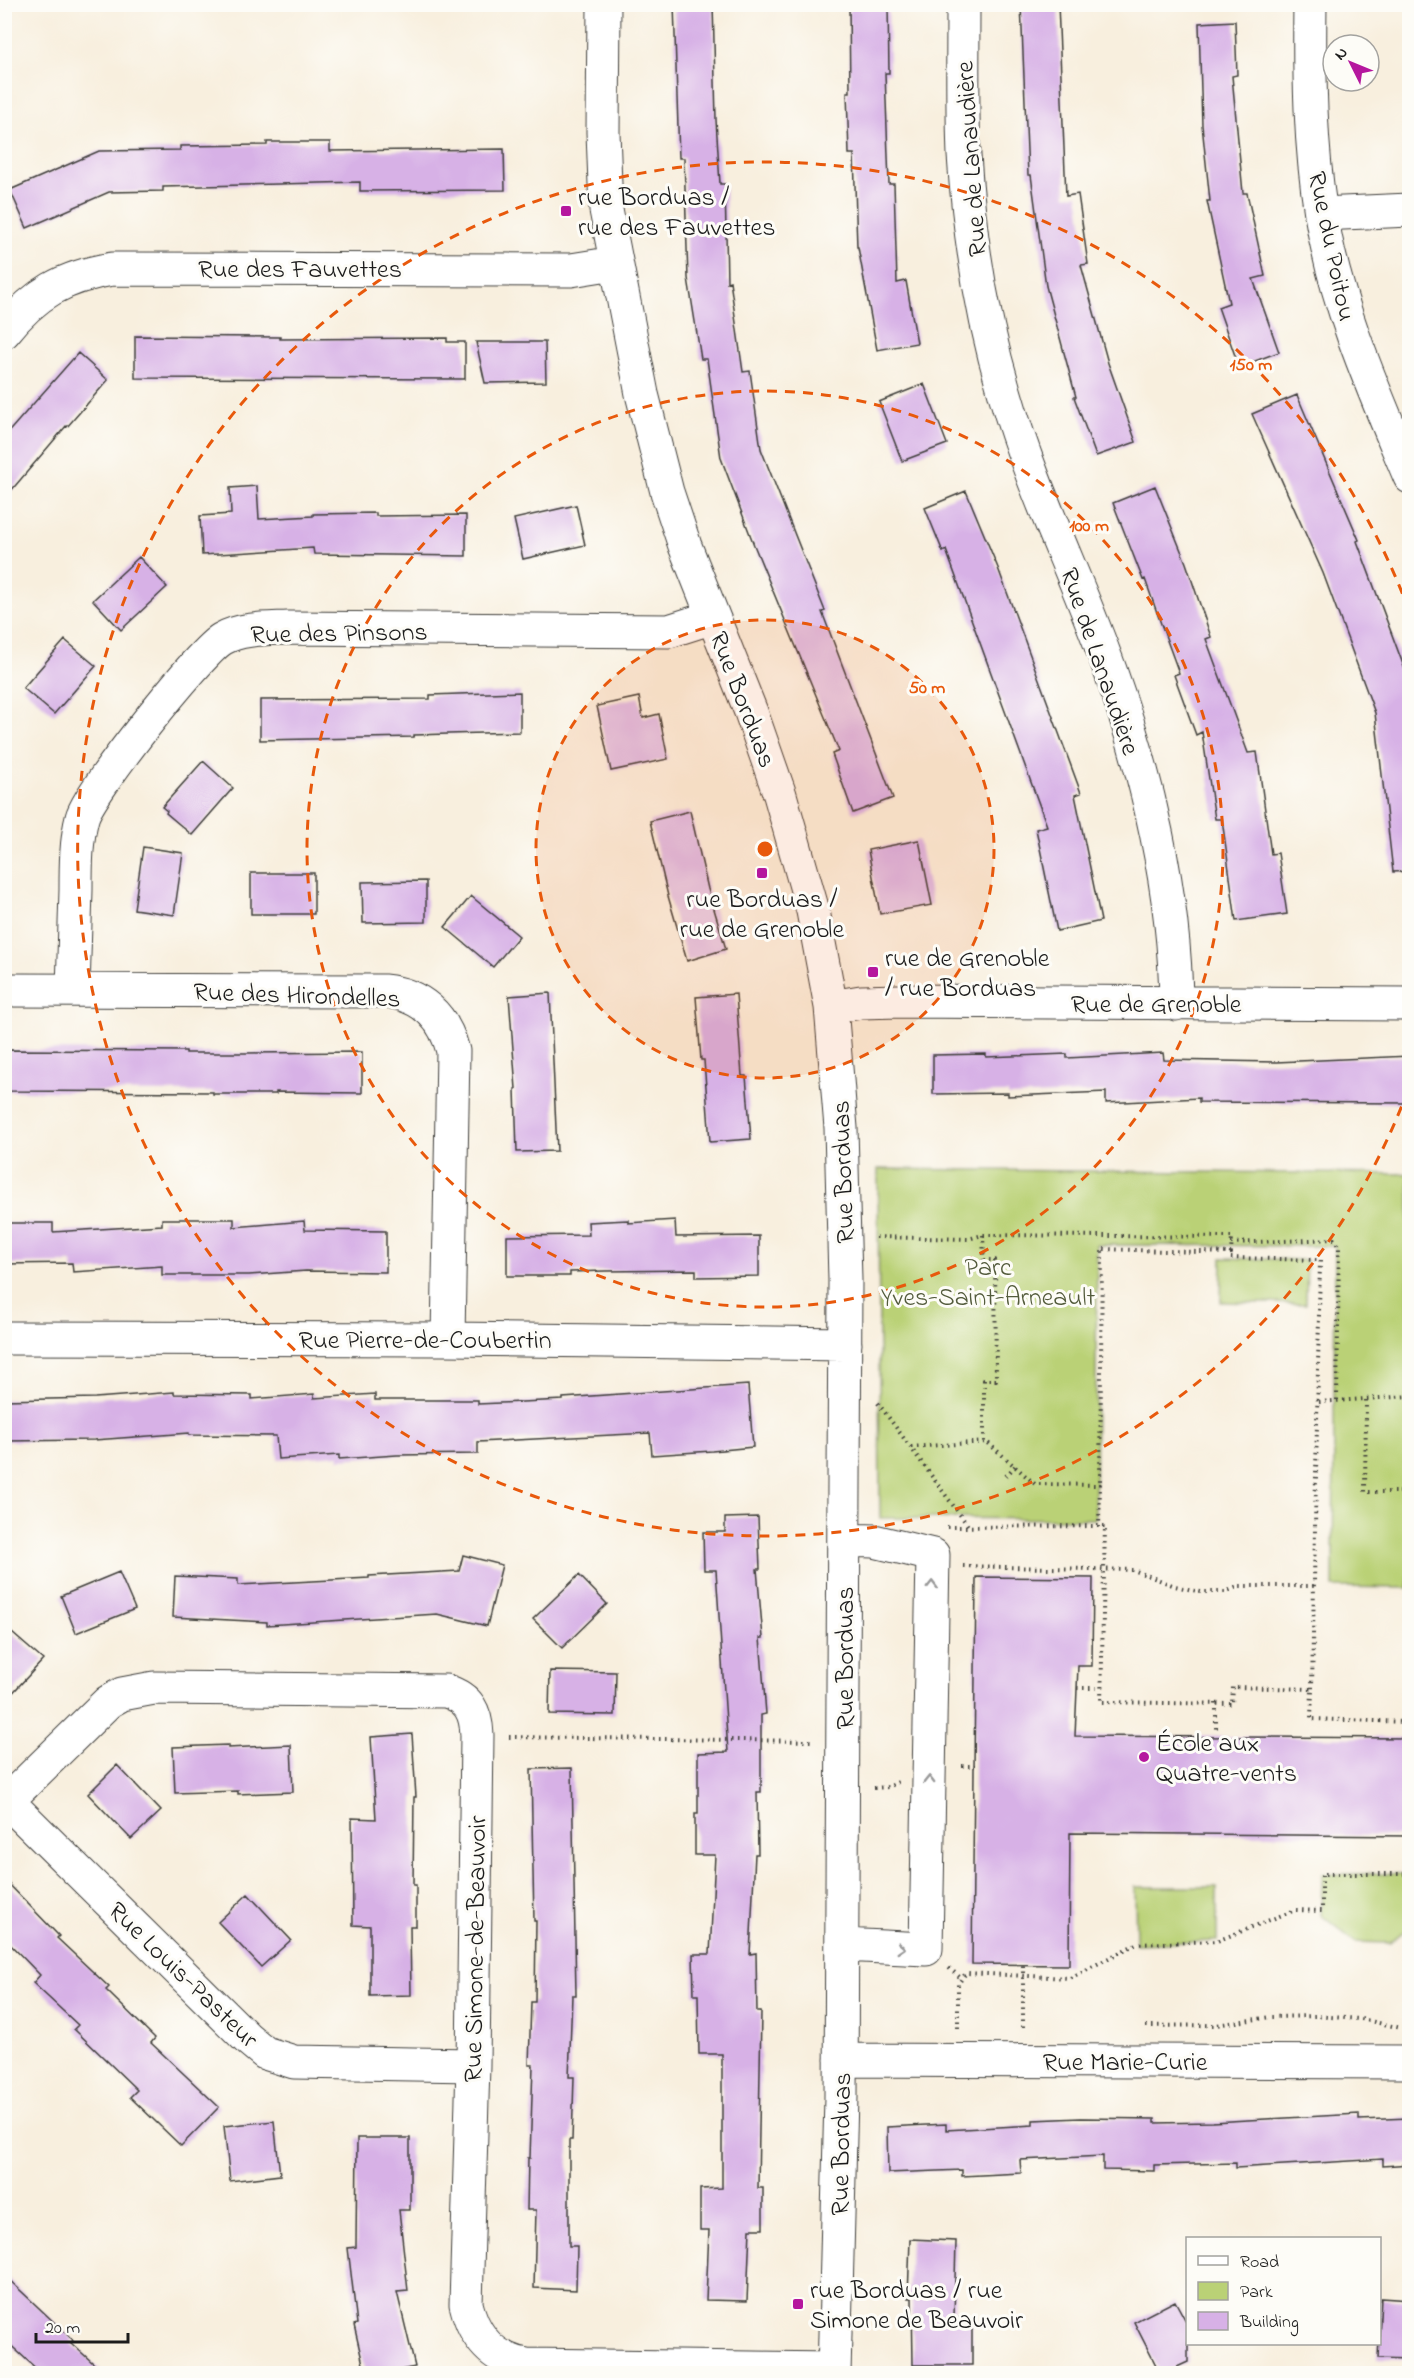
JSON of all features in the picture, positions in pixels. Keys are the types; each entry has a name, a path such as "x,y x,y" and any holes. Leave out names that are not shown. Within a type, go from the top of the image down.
{"street":[{"name":"Rue Borduas","path":"604,4 606,210 642,394 667,492 751,712 793,839 817,932 831,1007 842,1155 845,1344 842,2060 834,2371"},
{"name":"Rue de Lanaudière","path":"963,4 964,153 968,205 982,299 992,345 1021,445 1110,670 1128,729 1165,882 1173,930 1176,1004"},
{"name":"Rue du Poitou","path":"1310,4 1310,110 1321,214 1338,289 1350,327 1410,477"},
{"path":"1321,214 1410,210"},
{"name":"Rue des Fauvettes","path":"4,332 39,296 58,284 74,277 112,269 146,267 571,270 615,262"},
{"name":"Rue des Pinsons","path":"73,990 76,858 82,814 101,784 180,681 211,646 224,638 240,632 288,628 669,631 713,617"},
{"name":"Rue des Hirondelles","path":"4,990 392,992 413,997 434,1013 446,1031 453,1051 448,1339"},
{"name":"Rue de Grenoble","path":"831,1007 861,1002 899,1001 1410,1004"},
{"name":"Rue Pierre-de-Coubertin","path":"4,1338 448,1339 845,1344"},
{"path":"842,1945 926,1949 933,1555 874,1541 845,1540"},
{"name":"Rue Simone-de-Beauvoir","path":"6,1800 99,1709 122,1694 138,1689 446,1691 456,1694 471,1707 477,1726 473,2066 466,2304 470,2320 478,2336 490,2349 512,2363 526,2366 834,2371"},
{"name":"Rue Louis-Pasteur","path":"6,1800 247,2038 266,2053 294,2062 473,2066"},
{"name":"Rue Marie-Curie","path":"842,2060 1410,2062"}],"path":[{"path":"983,1235 984,1260 995,1260 996,1380 984,1380 984,1442"},
{"path":"875,1237 968,1239 983,1235 1232,1237 1230,1258 1320,1260 1311,1719 1410,1722"},
{"path":"1231,1243 1334,1239 1337,1243 1339,1247 1337,1400"},
{"path":"1099,1527 1102,1250 1231,1253"},
{"path":"1319,1402 1410,1396"},
{"path":"1365,1400 1365,1492 1410,1492"},
{"path":"878,1403 969,1527"},
{"path":"911,1447 987,1442 1035,1484 1043,1482 1100,1485"},
{"path":"1006,1476 1015,1466"},
{"path":"945,1527 1105,1527 1101,1702 1232,1704 1233,1687 1312,1689"},
{"path":"984,1567 1133,1570 1175,1586 1201,1592 1225,1592 1240,1586 1315,1586"},
{"path":"1077,1689 1101,1688"},
{"path":"1216,1703 1216,1732"},
{"path":"508,1737 815,1742"},
{"path":"873,1788 889,1786"},
{"path":"958,2028 958,1984 966,1973 1071,1978 1136,1944 1216,1941 1295,1910 1322,1911 1322,1874 1410,1874"},
{"path":"1023,1965 1023,2027"},
{"name":"Rue Marie-Curie","path":"1135,2026 1216,2025 1271,2016 1315,2016 1341,2017 1408,2028"},
{"name":"Rue Marie-Curie","path":"1012,2027 1034,2027"},
{"path":"947,2028 969,2028"}],"green space":[{"name":"Parc Yves-Saint-Arneault","path":"878,1169 1409,1174 1409,1588 1333,1587 1335,1246 1097,1245 1095,1519 880,1518"},
{"path":"1222,1258 1307,1260 1306,1304 1221,1302"},
{"path":"1322,1874 1409,1874 1409,1928 1390,1943 1355,1942 1321,1915"},
{"path":"1135,1887 1217,1887 1217,1941 1136,1944"}],"building":[{"path":"674,4 713,4 720,184 725,184 727,282 730,281 743,372 750,371 761,449 825,611 822,612 893,798 853,813 832,754 839,751 754,545 721,458 707,359 701,359 688,278 684,158 679,158"},
{"path":"849,4 888,4 889,73 885,73 889,184 894,184 897,283 906,281 917,343 877,350 857,247 854,154 849,154 847,92 850,92"},
{"path":"1021,4 1058,4 1066,196 1078,194 1088,264 1081,265 1108,363 1136,442 1096,456 1074,397 1076,397 1046,286 1031,175 1028,175"},
{"path":"1235,21 1237,75 1232,76 1243,193 1247,193 1265,276 1253,279 1279,352 1239,367 1218,307 1229,303 1207,201 1210,201 1202,125 1199,23"},
{"path":"267,142 330,142 330,151 504,149 505,190 360,191 360,182 163,187 163,191 109,192 27,228 10,190 99,151 180,150 180,146 267,145"},
{"path":"135,336 280,337 280,339 447,338 447,342 465,342 465,379 135,378"},
{"path":"476,342 545,342 546,382 485,383"},
{"path":"78,353 108,380 4,499 4,437"},
{"path":"924,384 947,444 902,461 879,402"},
{"path":"1297,395 1359,540 1357,541 1410,683 1410,871 1393,872 1375,713 1323,573 1252,414"},
{"path":"257,486 259,519 313,516 313,514 466,515 466,556 314,554 313,548 202,555 200,516 231,514 230,488"},
{"path":"1155,486 1186,563 1211,637 1206,639 1248,753 1257,752 1271,854 1278,853 1287,914 1236,921 1222,819 1215,819 1202,732 1196,735 1174,675 1179,673 1145,579 1143,580 1113,503"},
{"path":"966,491 998,568 1081,793 1075,795 1101,921 1057,931 1036,829 1047,826 946,550 943,552 925,508"},
{"path":"576,505 585,545 523,559 514,519"},
{"path":"139,557 167,587 121,630 93,600"},
{"path":"65,640 96,666 54,714 23,688"},
{"path":"520,692 520,732 260,740 260,700 430,699 430,695"},
{"path":"639,697 643,718 659,714 668,759 611,771 597,706"},
{"path":"203,761 233,788 192,835 162,807"},
{"path":"690,811 708,889 726,949 687,961 650,821"},
{"path":"919,840 932,905 880,914 868,850"},
{"path":"143,847 183,853 174,915 134,909"},
{"path":"251,873 314,873 314,914 251,914"},
{"path":"426,881 426,922 363,923 362,882"},
{"path":"471,896 519,936 493,967 445,927"},
{"path":"550,993 557,1151 517,1152 516,1089 509,996"},
{"path":"736,994 742,1076 746,1076 751,1139 710,1142 704,1060 701,1060 696,997"},
{"path":"4,1050 186,1051 186,1053 362,1052 362,1093 213,1094 213,1092 4,1091"},
{"path":"1163,1053 1164,1060 1276,1062 1410,1056 1410,1103 1199,1102 1199,1098 1106,1103 1106,1092 1008,1096 1008,1093 933,1094 933,1055 986,1054 986,1057 1067,1054 1067,1058"},
{"path":"162,1219 234,1219 234,1227 304,1221 305,1230 386,1231 386,1272 306,1271 249,1275 162,1275 162,1266 73,1272 72,1263 4,1264 4,1223 53,1223 53,1232 162,1225"},
{"path":"628,1220 628,1223 675,1220 676,1237 759,1236 759,1276 696,1277 696,1270 570,1272 570,1276 507,1276 507,1236 589,1235 588,1222"},
{"path":"748,1385 753,1447 712,1451 652,1455 650,1433 478,1442 478,1454 397,1455 339,1459 339,1455 278,1459 276,1436 189,1435 189,1433 94,1440 4,1441 4,1400 95,1398 174,1392 174,1394 252,1395 252,1399 314,1394 314,1398 375,1394 375,1400 478,1400 478,1404 563,1400 563,1398"},
{"path":"758,1517 760,1569 757,1569 766,1714 761,1715 761,1792 757,1792 758,1854 755,1854 750,1954 756,1953 757,2012 761,2012 758,2188 763,2188 763,2229 750,2229 747,2301 706,2300 709,2230 700,2230 700,2189 722,2188 722,2054 699,2054 698,1995 694,1995 693,1954 710,1954 715,1855 695,1855 695,1814 698,1814 698,1753 728,1752 716,1570 704,1570 703,1532 725,1532 725,1518"},
{"path":"463,1555 502,1565 487,1626 437,1614 267,1625 267,1622 173,1617 175,1576 238,1579 238,1585 369,1578 369,1576 459,1571"},
{"path":"119,1572 135,1609 76,1633 61,1596"},
{"path":"579,1575 607,1604 562,1648 533,1619"},
{"path":"976,1577 1093,1578 1092,1666 1078,1666 1075,1736 1410,1738 1410,1836 1070,1833 1069,1965 972,1964"},
{"path":"4,1626 43,1660 4,1702"},
{"path":"550,1671 616,1672 615,1715 549,1714"},
{"path":"412,1734 416,1797 414,1797 413,1885 416,1885 416,1926 410,1926 411,1995 370,1996 370,1926 353,1925 352,1818 376,1819 371,1737"},
{"path":"228,1745 228,1748 291,1745 293,1792 175,1793 173,1747"},
{"path":"117,1765 161,1811 131,1839 88,1794"},
{"path":"572,1768 576,1995 572,1995 569,2077 574,2077 572,2140 569,2140 569,2246 577,2246 576,2290 534,2288 536,2210 527,2210 533,2065 529,2065 531,2002 535,2002 536,1921 534,1921 531,1769"},
{"path":"4,1879 59,1936 57,1938 109,1987 106,1990 155,2038 151,2043 219,2107 181,2146 130,2097 137,2090 74,2029 78,2025 33,1983 40,1975 4,1938"},
{"path":"248,1894 291,1940 261,1967 218,1922"},
{"path":"1359,2114 1359,2120 1410,2118 1410,2164 1383,2166 1383,2159 1236,2168 1236,2163 1154,2165 1154,2171 1103,2170 1103,2156 1020,2160 1021,2173 962,2176 962,2170 888,2173 887,2127 946,2124 946,2130 1033,2125 1033,2120 1081,2118 1155,2119 1155,2123"},
{"path":"274,2121 280,2175 230,2181 224,2126"},
{"path":"357,2138 410,2138 410,2210 399,2210 408,2291 397,2292 415,2367 386,2373 365,2373 354,2325 357,2324 348,2248 356,2247"},
{"path":"910,2239 956,2241 954,2318 972,2318 972,2365 913,2365 912,2298 908,2298"},
{"path":"4,2275 73,2340 71,2343 104,2373 41,2373 4,2339"},
{"path":"1381,2298 1410,2300 1410,2359 1378,2358 1379,2345 1381,2345"},
{"path":"1175,2301 1186,2321 1188,2362 1160,2373 1134,2322"}],"place":[{"name":"rue Borduas / rue des Fauvettes","path":"566,211"},
{"name":"rue Borduas / rue de Grenoble","path":"762,873"},
{"name":"rue de Grenoble / rue Borduas","path":"873,972"},
{"name":"École aux Quatre-vents","path":"1144,1757"},
{"name":"rue Borduas / rue Simone de Beauvoir","path":"798,2304"}]}
